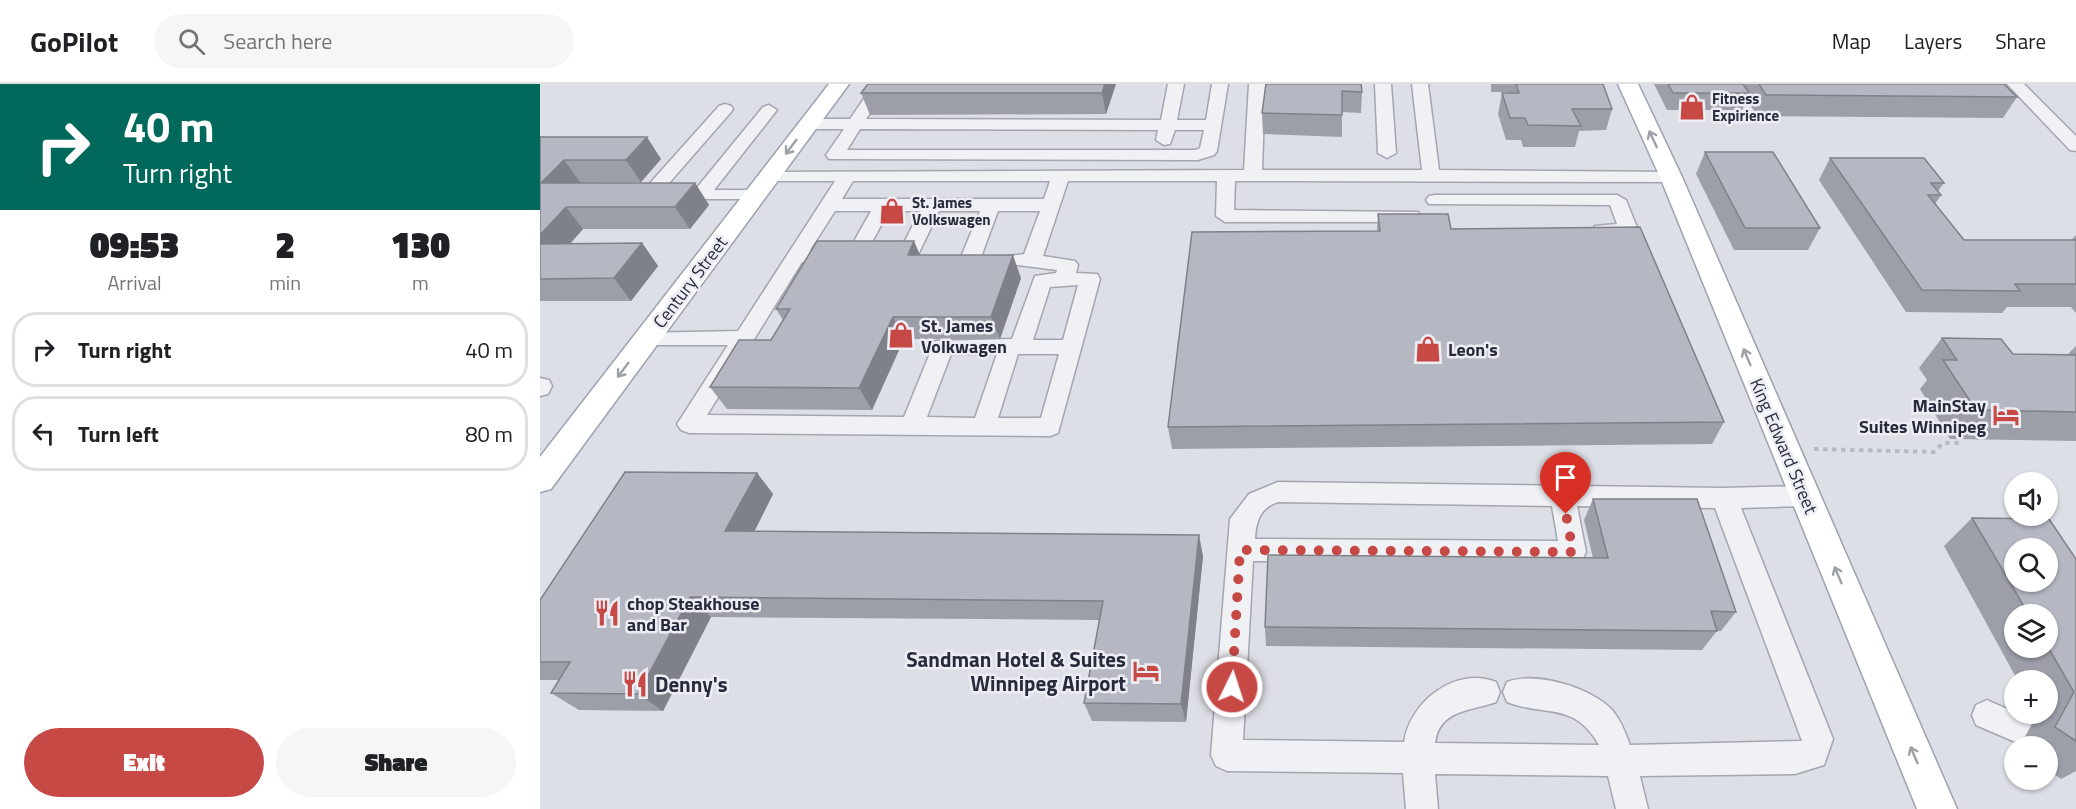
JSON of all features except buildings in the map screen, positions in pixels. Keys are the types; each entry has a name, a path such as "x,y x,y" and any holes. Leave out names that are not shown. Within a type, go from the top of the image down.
{"main road":[{"name":"Century Street","path":"541,479 839,84"},
{"name":"King Edward Street","path":"1628,84 1671,177 1937,809"}],"street":[{"path":"882,84 835,155 1053,157 1198,155 1208,152 1220,84"},
{"path":"1160,157 1176,84"},
{"path":"1252,175 1257,84"},
{"path":"1383,84 1388,153"},
{"path":"1420,84 1431,175"},
{"path":"2015,84 2076,146"},
{"path":"724,109 649,195 700,195 763,185 847,177 1431,175 1671,177"},
{"path":"700,195 769,110"},
{"path":"809,124 1213,125"},
{"path":"894,156 911,124"},
{"path":"947,156 963,124"},
{"path":"1002,156 1016,124"},
{"path":"1053,157 1065,125"},
{"path":"1102,157 1112,125"},
{"path":"1031,261 1061,176"},
{"path":"1226,176 1225,216 1617,200 1629,230 1582,230"},
{"path":"847,177 799,256 690,424 983,427 1050,427 1090,279 1042,281 983,427"},
{"path":"830,205 1051,205"},
{"path":"855,256 883,205"},
{"path":"907,257 932,206"},
{"path":"971,257 991,206"},
{"path":"799,256 928,257"},
{"path":"950,257 1068,265 1064,279"},
{"path":"647,338 744,339"},
{"path":"912,426 943,346 1071,347"},
{"path":"1724,498 1818,739 1813,754 1795,758 1621,761 1227,756 1243,519 1253,503 1265,494 1290,492 1562,494 1724,498 1805,496"},
{"path":"1240,550 1573,552 1562,494"},
{"path":"1422,809 1419,759 1421,732 1432,713 1452,697 1485,692"},
{"path":"1518,693 1547,693 1583,703 1608,727 1621,761 1632,809"},
{"path":"1987,715 2027,732"}],"path":[{"path":"1814,449 1934,452 1943,443 1962,443"}],"place":[{"name":"Fitness Expirience","path":"1692,107"},
{"name":"St. James Volkswagen","path":"892,211"},
{"name":"St. James Volkwagen","path":"901,335"},
{"name":"Leon's","path":"1428,349"},
{"name":"MainStay Suites Winnipeg","path":"2006,415"},
{"name":"chop Steakhouse and Bar","path":"607,613"},
{"name":"Sandman Hotel & Suites Winnipeg Airport","path":"1146,671"},
{"name":"Denny's","path":"635,684"}],"route":[{"path":"1232,687 1240,550 1573,552 1566,514"}]}
